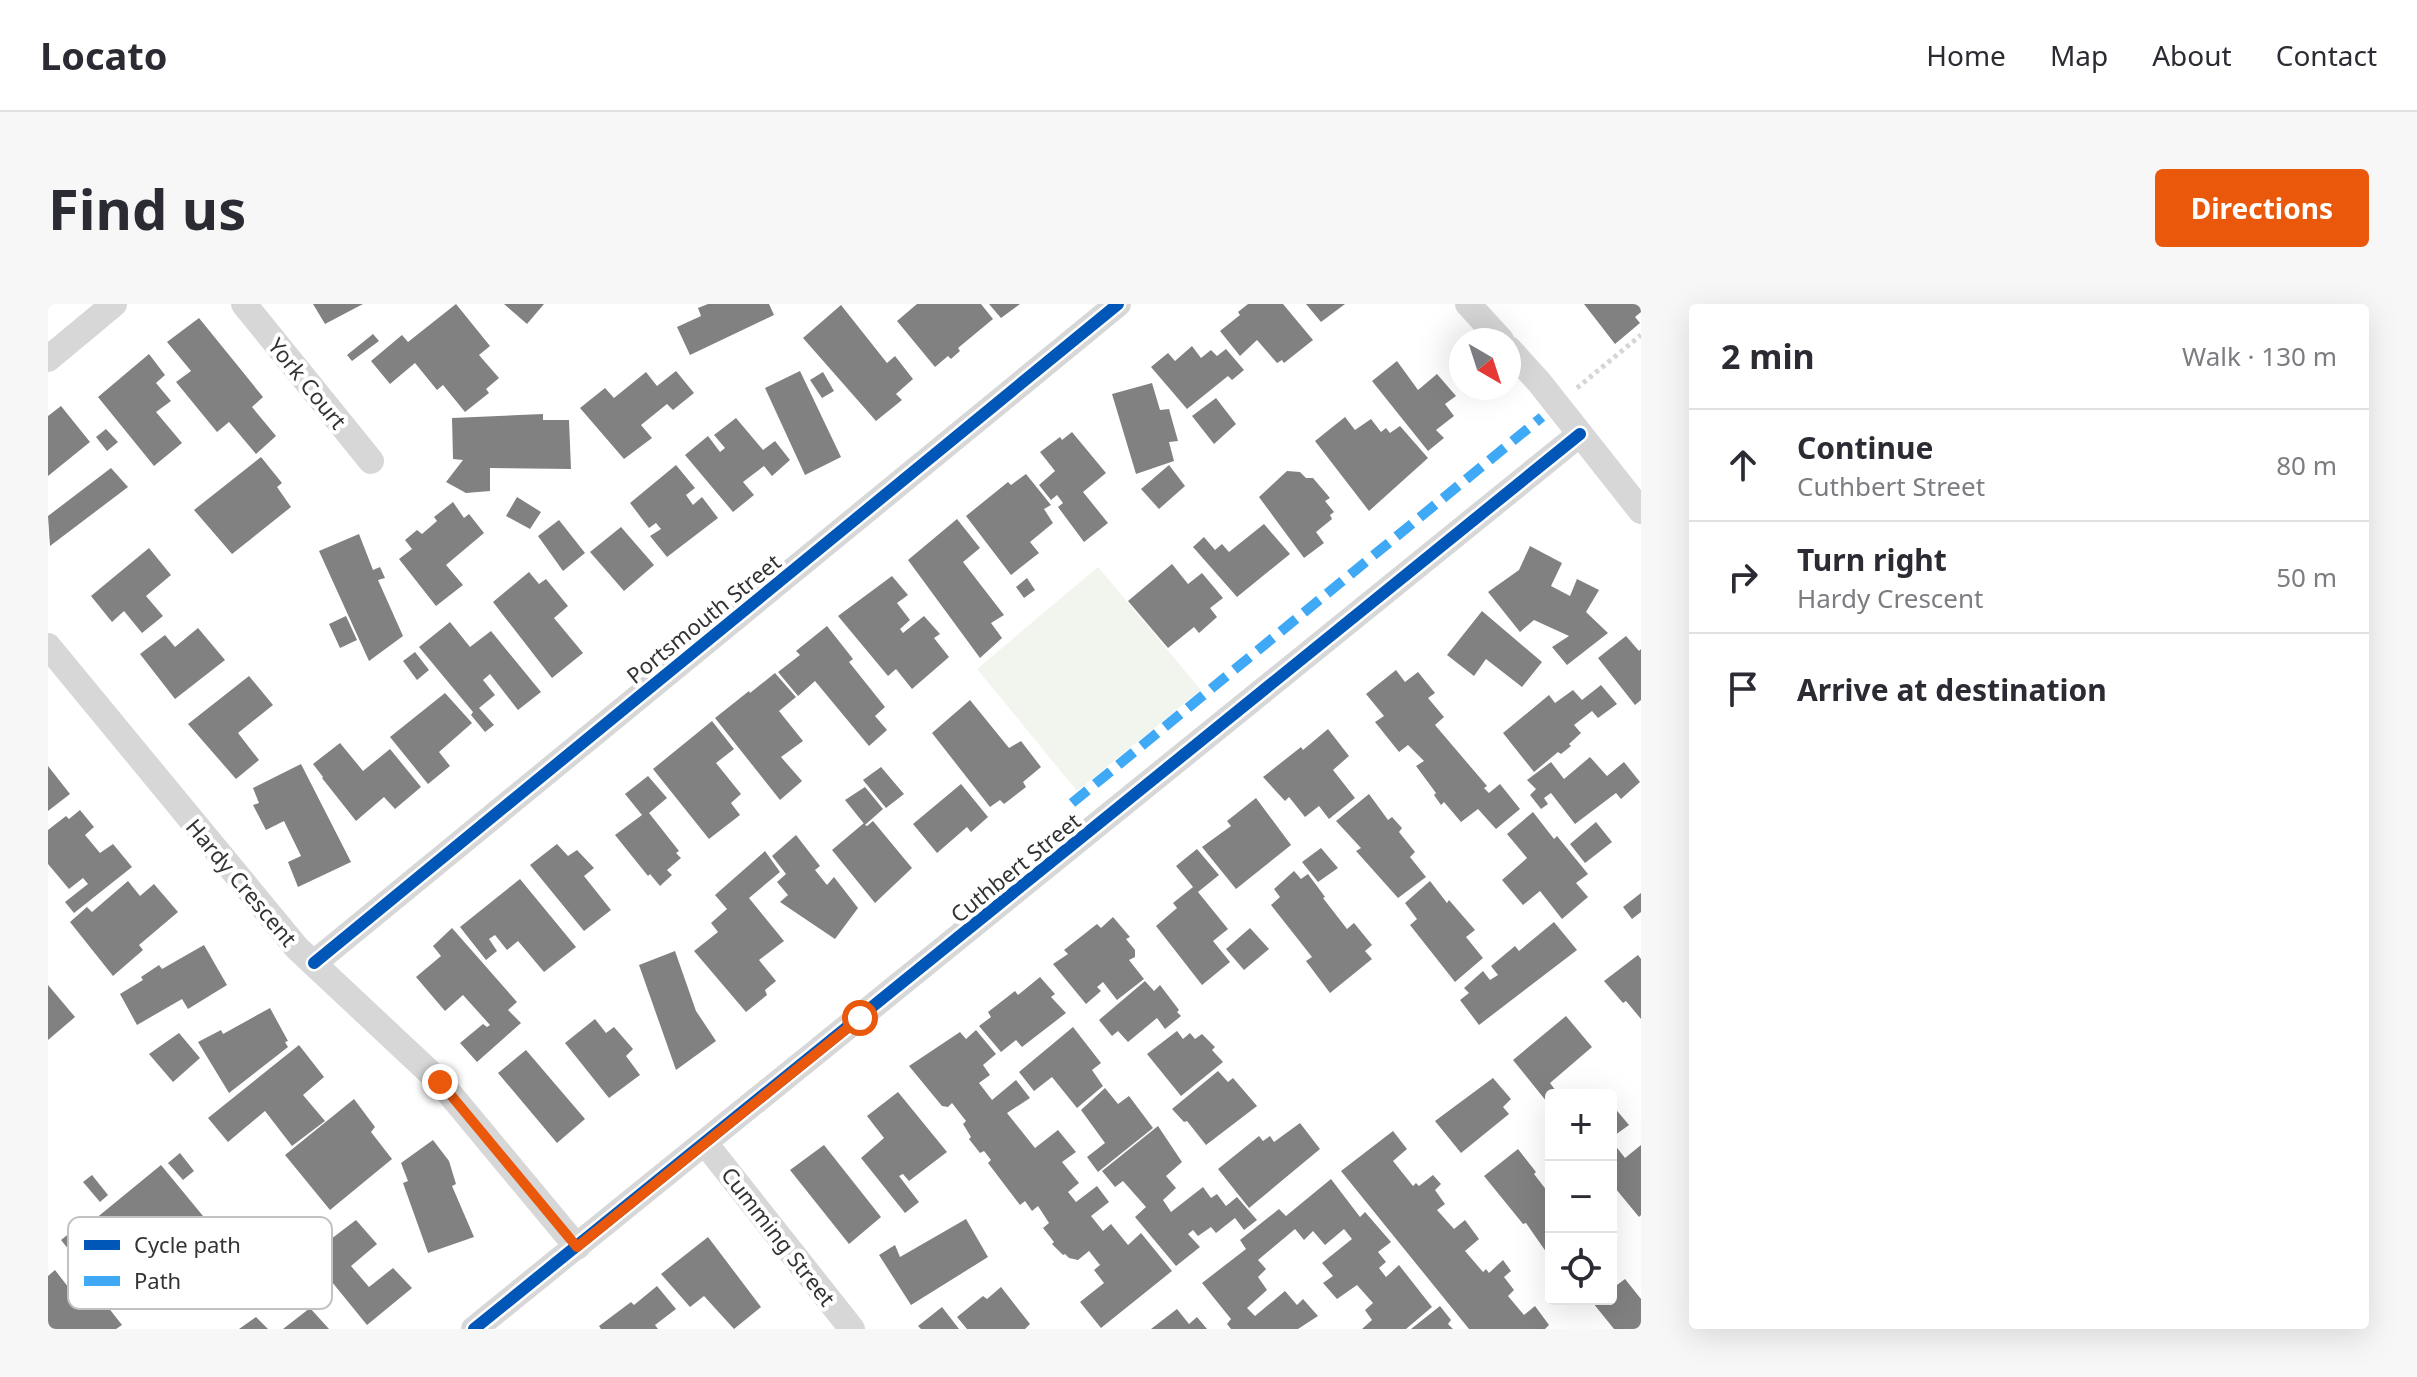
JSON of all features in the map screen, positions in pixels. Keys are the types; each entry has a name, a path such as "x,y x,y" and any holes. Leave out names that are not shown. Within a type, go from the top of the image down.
{"street":[{"path":"48,359 114,304"},
{"name":"York Court","path":"244,304 371,461"},
{"name":"Portsmouth Street","path":"314,963 1118,304"},
{"path":"1468,304 1490,328"},
{"path":"1521,362 1641,511"},
{"name":"Cuthbert Street","path":"474,1329 1580,434"},
{"name":"Hardy Crescent","path":"48,646 278,927 440,1082 577,1247"},
{"name":"Cumming Street","path":"705,1143 852,1329"}],"path":[{"path":"1578,387 1641,335"}],"shaded area":[{"path":"1098,567 1201,690 1077,791 977,669"}],"building":[{"path":"313,304 363,304 325,324"},
{"path":"456,304 490,346 479,355 499,378 486,389 489,393 465,412 443,385 437,390 415,363 390,384 371,361 402,335 408,342"},
{"path":"504,304 544,304 527,324"},
{"path":"708,304 769,304 774,315 690,355 677,327 701,316 698,308"},
{"path":"917,304 981,304 993,319 958,348 960,351 951,359 948,356 935,367 897,321"},
{"path":"989,304 1020,304 1001,318"},
{"path":"1248,304 1283,304 1313,340 1284,363 1282,360 1277,363 1257,340 1240,356 1220,331"},
{"path":"1306,304 1345,304 1321,322"},
{"path":"1584,304 1641,304 1641,312 1635,317 1640,323 1615,344"},
{"path":"841,305 887,363 895,356 913,379 896,394 902,400 876,421 803,338"},
{"path":"199,318 263,397 252,407 276,436 256,454 229,422 217,432 176,382 191,371 167,342"},
{"path":"373,334 379,341 352,361 347,355"},
{"path":"1192,346 1201,358 1211,350 1217,356 1226,349 1244,370 1232,380 1228,376 1187,409 1151,367 1168,353 1175,361"},
{"path":"149,354 165,375 156,383 171,401 156,412 182,443 154,466 98,397"},
{"path":"1397,361 1418,390 1437,374 1449,388 1450,400 1445,404 1454,416 1436,430 1444,438 1428,451 1372,381"},
{"path":"676,371 694,393 673,410 667,404 641,425 652,438 624,459 580,408 605,388 614,398 646,372 657,386"},
{"path":"800,371 841,457 805,475 765,388"},
{"path":"823,372 834,391 822,398 810,380"},
{"path":"1152,383 1160,410 1169,409 1178,441 1169,442 1174,461 1136,474 1112,394"},
{"path":"1216,398 1236,424 1214,444 1192,416"},
{"path":"61,406 90,442 48,476 48,416"},
{"path":"543,414 543,420 569,420 571,469 490,468 490,491 466,493 446,482 463,460 453,459 452,418"},
{"path":"1345,417 1355,430 1371,419 1381,432 1386,428 1390,433 1400,426 1428,458 1369,511 1315,441"},
{"path":"736,418 763,450 775,441 790,460 772,476 764,466 743,482 754,495 733,512 685,455 708,436 720,452 725,448 714,435"},
{"path":"106,429 118,442 107,451 96,437"},
{"path":"1072,432 1106,473 1083,492 1108,523 1084,542 1058,507 1063,503 1057,495 1051,500 1039,485 1055,471 1040,452"},
{"path":"261,457 282,483 277,487 291,507 232,554 194,510"},
{"path":"676,465 695,488 686,495 693,505 702,497 718,518 667,557 650,536 661,529 656,523 649,528 630,503"},
{"path":"1169,465 1185,486 1159,509 1141,489"},
{"path":"111,468 128,487 50,546 48,516"},
{"path":"1287,471 1300,472 1306,478 1313,478 1330,498 1325,501 1334,512 1330,515 1332,519 1316,532 1324,543 1304,558 1259,497"},
{"path":"1026,474 1051,505 1044,509 1053,523 1030,542 1039,553 1011,575 966,516 1008,482 1011,485"},
{"path":"517,497 541,512 530,529 506,516"},
{"path":"453,502 464,518 469,514 484,533 446,565 463,585 436,606 399,559 412,549 405,540 417,530 422,534 437,521 434,517"},
{"path":"957,519 980,548 963,562 1004,615 991,623 1002,638 980,658 908,560"},
{"path":"559,520 585,553 563,571 538,536"},
{"path":"1264,524 1290,554 1237,597 1193,547 1204,537 1215,550 1222,544 1229,552"},
{"path":"621,527 654,565 624,591 590,552"},
{"path":"359,534 373,570 380,567 385,578 378,580 403,636 369,661 319,551"},
{"path":"1530,546 1562,563 1551,586 1570,596 1577,579 1599,590 1586,612 1608,633 1567,665 1552,647 1569,636 1534,620 1520,632 1488,592 1519,570"},
{"path":"149,548 171,575 146,596 163,616 142,633 124,611 112,622 91,596"},
{"path":"1172,564 1188,584 1202,573 1223,598 1210,608 1217,617 1199,633 1194,627 1168,648 1128,601"},
{"path":"529,572 539,584 546,579 568,606 554,618 583,653 552,678 493,602"},
{"path":"892,576 908,595 897,603 910,620 900,629 903,633 924,616 940,634 934,638 949,657 912,689 896,669 888,676 838,616"},
{"path":"1027,578 1035,590 1024,598 1016,587"},
{"path":"1482,611 1542,662 1522,687 1486,659 1474,676 1447,655"},
{"path":"346,616 357,640 340,648 329,624"},
{"path":"450,622 470,647 491,631 541,692 518,710 490,674 483,680 495,695 479,708 494,725 485,732 471,715 473,712 419,647"},
{"path":"827,626 853,659 849,662 885,707 875,716 887,730 869,746 815,681 798,696 778,672 800,655 796,651"},
{"path":"198,628 225,660 175,699 140,654 165,635 175,647"},
{"path":"1626,636 1639,651 1641,649 1641,700 1635,705 1598,658"},
{"path":"415,652 429,670 417,680 403,661"},
{"path":"1396,670 1405,682 1418,672 1435,693 1428,698 1444,717 1435,725 1487,786 1484,788 1489,793 1500,784 1520,809 1496,829 1478,809 1461,822 1444,802 1441,805 1416,766 1424,761 1408,745 1399,752 1375,722 1384,716 1366,694"},
{"path":"775,673 796,697 779,711 803,741 781,757 802,781 780,800 715,718"},
{"path":"249,676 273,705 238,733 259,760 236,779 188,724"},
{"path":"1601,685 1617,704 1598,718 1592,711 1574,725 1581,733 1569,744 1571,746 1561,754 1558,752 1534,772 1503,733 1549,695 1555,703 1573,690 1582,700"},
{"path":"445,693 472,723 439,752 450,766 428,784 390,737"},
{"path":"970,700 1009,748 1021,741 1041,767 1023,782 1026,787 1004,804 1000,800 990,807 932,733"},
{"path":"712,721 734,749 716,763 741,794 731,803 740,815 709,839 653,769"},
{"path":"1328,729 1349,756 1333,770 1355,798 1329,819 1319,806 1305,817 1289,797 1285,801 1263,777"},
{"path":"340,743 363,771 390,749 421,787 395,809 384,797 356,821 313,764"},
{"path":"1590,757 1607,776 1624,762 1640,782 1621,799 1616,793 1575,824 1551,793 1544,798 1548,804 1541,809 1530,795 1536,789 1527,780 1551,762 1564,779"},
{"path":"301,764 351,862 298,887 288,862 301,856 284,821 266,830 253,805 259,803 253,788"},
{"path":"48,766 70,794 48,811"},
{"path":"881,767 904,794 886,808 863,780"},
{"path":"648,776 667,798 649,813 679,851 676,853 681,858 667,870 672,875 660,886 615,835 642,815 625,794"},
{"path":"961,784 988,817 971,832 967,827 937,853 913,824"},
{"path":"865,787 883,809 865,825 873,821 912,868 875,903 832,850 864,823 845,800"},
{"path":"1369,794 1388,820 1392,817 1402,828 1399,832 1415,852 1410,857 1426,877 1398,898 1356,851 1361,848 1336,821"},
{"path":"1256,798 1291,845 1236,889 1202,847 1231,826 1227,821"},
{"path":"80,810 94,827 85,835 100,853 113,844 132,867 74,913 65,902 88,884 83,878 69,889 48,864 48,830"},
{"path":"1533,812 1588,874 1576,883 1588,897 1562,919 1540,891 1523,905 1502,880 1527,858 1507,834"},
{"path":"1596,822 1612,842 1585,863 1570,844"},
{"path":"796,835 820,866 815,870 827,885 834,877 858,908 835,939 780,902 788,895 777,882 786,874 772,856"},
{"path":"557,844 568,856 577,850 594,868 584,876 611,910 584,931 530,865"},
{"path":"1321,848 1338,868 1318,882 1302,862"},
{"path":"1197,849 1219,875 1198,892 1228,929 1213,941 1230,962 1202,985 1156,926 1177,908 1173,903 1193,887 1176,866"},
{"path":"765,851 780,872 749,898 784,941 759,960 776,981 765,990 767,995 746,1012 694,951 718,932 711,923 727,909 715,895"},
{"path":"1294,871 1301,879 1308,874 1347,929 1354,923 1372,945 1365,951 1372,959 1330,993 1306,961 1312,957 1271,905 1280,897 1274,889"},
{"path":"520,879 576,947 544,972 518,941 507,950 495,935 489,939 497,951 486,960 460,927"},
{"path":"128,881 140,896 154,884 178,912 139,945 143,950 113,976 70,922 87,907 92,912"},
{"path":"1430,881 1475,930 1466,937 1483,958 1455,982 1410,925 1417,919 1405,903"},
{"path":"1641,893 1641,912 1632,919 1623,907"},
{"path":"1113,917 1130,937 1126,939 1135,950 1135,957 1129,960 1144,979 1117,1000 1103,982 1097,987 1101,991 1086,1004 1053,964 1068,954 1064,950 1097,924 1101,928"},
{"path":"1554,922 1577,950 1479,1025 1460,1000 1469,993 1464,988 1483,971 1490,980 1498,975 1491,966 1515,946 1519,951"},
{"path":"452,928 517,1002 508,1010 521,1023 477,1062 460,1043 483,1024 487,1027 490,1025 463,995 445,1011 416,977 441,956 433,946"},
{"path":"1250,928 1269,949 1244,970 1226,949"},
{"path":"204,945 227,985 188,1009 182,999 137,1025 120,994 143,980 141,977 159,965 162,969"},
{"path":"675,951 696,1011 716,1041 676,1070 639,965"},
{"path":"1638,955 1641,959 1641,1019 1604,981"},
{"path":"1040,977 1055,994 1051,997 1066,1013 1022,1047 1016,1040 1001,1052 979,1026 991,1017 988,1012 1015,991 1018,995"},
{"path":"1145,981 1154,991 1160,985 1181,1016 1165,1029 1157,1018 1128,1042 1118,1031 1112,1036 1099,1020"},
{"path":"48,985 75,1017 48,1040"},
{"path":"270,1008 288,1041 285,1042 288,1047 229,1093 198,1042 221,1030 223,1034"},
{"path":"1566,1016 1592,1047 1550,1083 1554,1089 1545,1089 1545,1100 1513,1060"},
{"path":"595,1019 606,1033 614,1027 633,1049 626,1056 640,1075 609,1098 565,1043"},
{"path":"1073,1027 1101,1063 1092,1070 1103,1086 1077,1108 1052,1077 1034,1091 1019,1072"},
{"path":"976,1030 996,1054 983,1065 990,1075 979,1083 992,1100 1016,1080 1030,1098 1007,1113 1035,1148 1058,1130 1076,1152 1062,1162 1079,1183 1068,1192 1076,1202 1097,1186 1109,1202 1091,1216 1103,1231 1111,1224 1128,1245 1141,1233 1172,1271 1101,1328 1080,1302 1104,1283 1094,1270 1100,1265 1089,1251 1078,1260 1063,1255 1052,1244 1054,1242 1043,1228 1049,1223 1038,1206 1032,1211 1025,1201 1020,1205 988,1163 991,1160 984,1151 980,1153 969,1139 971,1137 963,1124 966,1121 952,1103 948,1107 942,1106 909,1066 960,1032 966,1039"},
{"path":"1177,1031 1183,1039 1190,1033 1195,1039 1202,1034 1215,1047 1212,1050 1223,1062 1181,1096 1147,1054"},
{"path":"179,1033 200,1058 173,1082 149,1054"},
{"path":"299,1045 324,1077 303,1095 325,1121 292,1146 265,1111 228,1142 208,1118"},
{"path":"526,1050 585,1119 557,1143 498,1073"},
{"path":"1218,1071 1228,1082 1233,1078 1257,1106 1206,1145 1187,1121 1184,1122 1172,1109"},
{"path":"1493,1078 1511,1099 1503,1107 1509,1114 1461,1153 1435,1121"},
{"path":"1105,1088 1118,1104 1129,1096 1153,1128 1098,1172 1087,1157 1105,1143 1081,1110"},
{"path":"898,1092 947,1152 909,1181 903,1174 899,1176 919,1202 905,1213 861,1158 884,1138 867,1116"},
{"path":"354,1099 375,1127 371,1132 392,1159 330,1210 285,1155"},
{"path":"1617,1111 1629,1125 1617,1134"},
{"path":"1300,1123 1320,1149 1249,1208 1218,1169 1259,1136 1263,1141 1270,1136 1274,1142"},
{"path":"1158,1126 1182,1162 1166,1176 1176,1188 1163,1200 1171,1212 1203,1187 1211,1198 1217,1194 1226,1206 1237,1197 1257,1220 1244,1230 1235,1218 1216,1233 1211,1227 1198,1236 1193,1230 1188,1234 1200,1247 1176,1266 1135,1217 1146,1207 1123,1181 1115,1187 1102,1171"},
{"path":"1393,1131 1407,1149 1393,1161 1413,1186 1416,1183 1419,1186 1433,1175 1441,1184 1435,1190 1445,1204 1437,1210 1454,1229 1465,1220 1479,1239 1465,1251 1483,1272 1486,1269 1489,1273 1503,1260 1511,1271 1504,1277 1514,1290 1508,1296 1524,1315 1535,1306 1549,1325 1545,1329 1469,1329 1341,1171"},
{"path":"433,1140 449,1161 456,1184 452,1186 474,1237 428,1253 403,1183 408,1181 401,1163"},
{"path":"824,1145 881,1217 849,1244 790,1170"},
{"path":"1641,1145 1639,1217 1617,1190 1617,1148 1625,1158"},
{"path":"1518,1149 1545,1188 1545,1250 1526,1223 1523,1224 1484,1176"},
{"path":"180,1153 194,1171 183,1180 168,1163"},
{"path":"161,1165 203,1216 202,1217 98,1217"},
{"path":"92,1175 108,1195 100,1202 83,1182"},
{"path":"1331,1179 1360,1217 1365,1212 1391,1242 1378,1252 1386,1262 1379,1268 1386,1277 1399,1265 1432,1307 1406,1329 1362,1329 1372,1320 1365,1310 1373,1303 1357,1285 1337,1299 1323,1283 1333,1276 1322,1263 1352,1239 1344,1229 1325,1245 1313,1231 1304,1240 1295,1229 1258,1260 1266,1269 1258,1277 1267,1290 1247,1308 1255,1316 1285,1291 1297,1305 1303,1299 1318,1316 1298,1329 1231,1329 1227,1324 1231,1319 1202,1283 1246,1249 1240,1240 1279,1209 1286,1216"},
{"path":"966,1219 988,1257 911,1305 879,1255 895,1245 900,1257"},
{"path":"356,1220 377,1244 351,1266 369,1287 393,1268 412,1288 367,1325 332,1282 332,1238"},
{"path":"68,1234 68,1249 61,1240"},
{"path":"708,1237 761,1307 734,1329 704,1296 690,1307 661,1274"},
{"path":"55,1270 68,1287 68,1309 110,1309 122,1325 116,1329 48,1329 48,1276"},
{"path":"1625,1279 1641,1299 1641,1329 1614,1329 1595,1305 1617,1305 1617,1285"},
{"path":"657,1286 676,1309 655,1325 658,1329 601,1329 599,1326 631,1302 634,1305"},
{"path":"1001,1287 1030,1324 1025,1329 967,1329 957,1317 983,1296 987,1299"},
{"path":"1440,1306 1451,1320 1448,1324 1453,1329 1411,1329"},
{"path":"942,1307 959,1329 921,1329 918,1326"},
{"path":"311,1309 329,1329 283,1329"},
{"path":"1177,1309 1189,1324 1197,1317 1207,1329 1151,1329"},
{"path":"256,1317 268,1329 239,1329"}],"marked path":[{"path":"1072,803 1542,417"}],"cycle path":[{"path":"314,963 1118,304"},
{"path":"474,1329 1580,434"}],"route":[{"path":"440,1082 577,1247 860,1018"}]}
